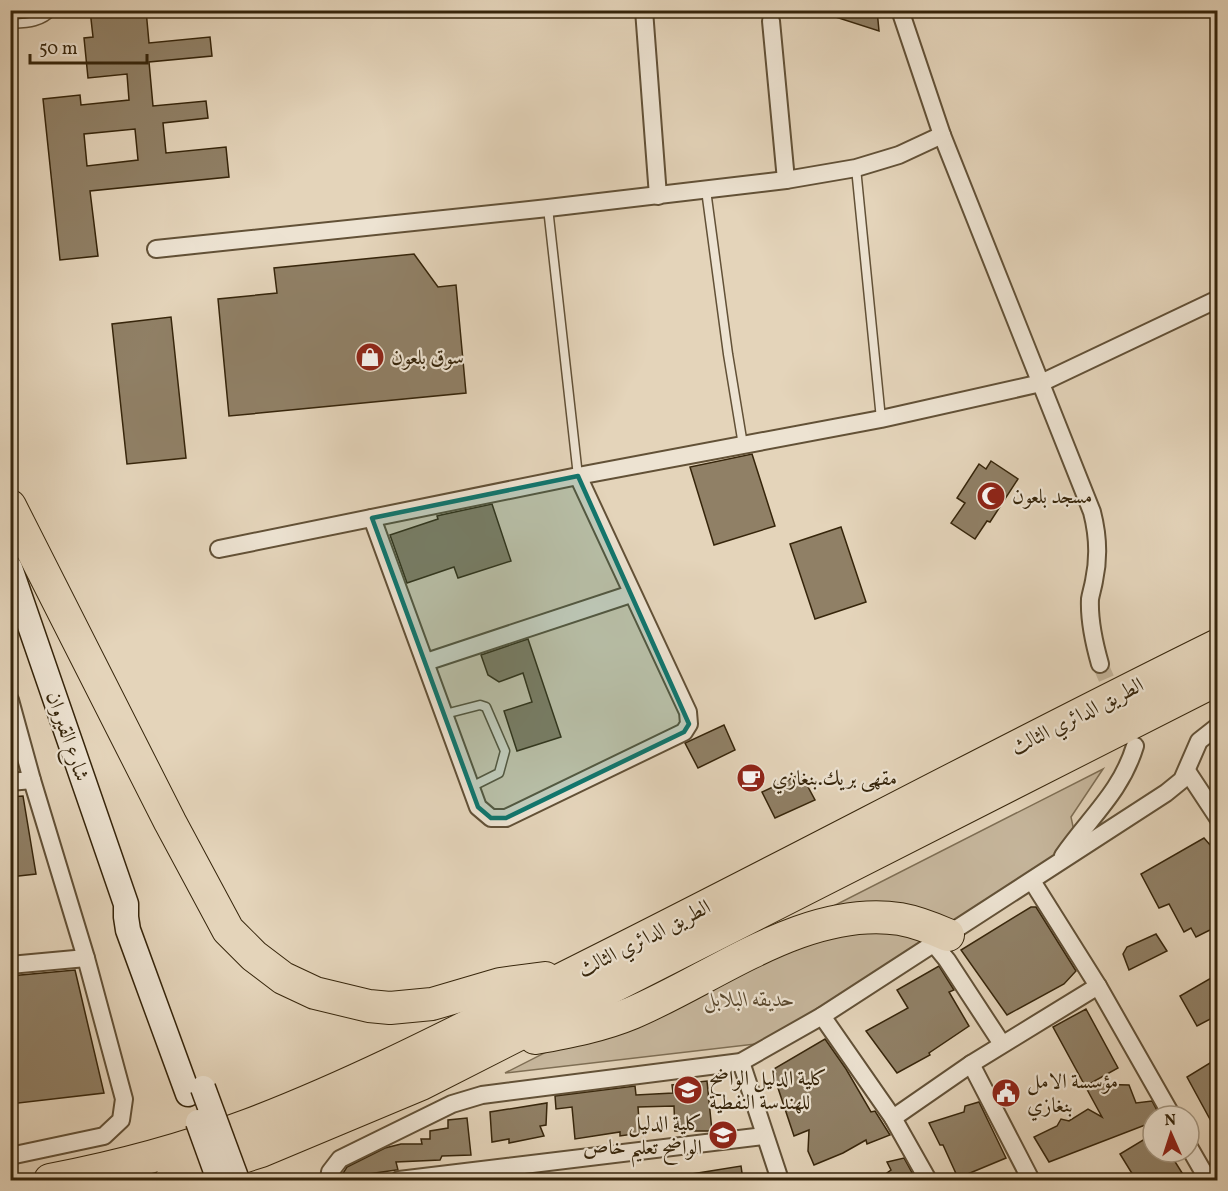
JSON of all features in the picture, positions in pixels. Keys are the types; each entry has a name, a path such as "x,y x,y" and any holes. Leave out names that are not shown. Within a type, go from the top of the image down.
{"highway":[{"path":"10,506 228,930 254,956 283,978 315,993 349,1003 390,1008 432,1004 507,982 564,978"},
{"name":"الطريق الدائري الثالث","path":"50,1180 96,1172 173,1151 249,1125 406,1056 1218,645"},
{"name":"الطريق الدائري الثالث","path":"171,1180 261,1151 421,1084 1218,679"},
{"path":"504,1042 557,1034 632,1013 786,937 819,926 884,918 913,922 941,939"}],"main road":[{"name":"شارع القيروان","path":"13,583 126,904 128,930 196,1091 237,1180"},
{"name":"شارع القيروان","path":"196,1091 219,1180"}],"street":[{"path":"644,10 658,196"},
{"path":"900,10 942,135 1092,512 1097,529 1090,614 1100,664"},
{"path":"771,21 786,180"},
{"path":"156,249 658,196 786,180 856,168 899,155 942,135"},
{"path":"219,549 578,476 881,419 1041,383 1218,298"},
{"path":"372,518 478,807 491,818 506,818 684,732 689,724 688,712 631,594 578,476"},
{"path":"426,662 631,594"},
{"path":"10,700 86,958 124,1100 121,1120 104,1136 10,1156"},
{"path":"329,1180 330,1172 340,1158 452,1104 482,1095 741,1062 822,1016 1166,793 1182,780 1199,741 1218,726"},
{"path":"1057,864 1084,826 1117,788 1128,768 1135,746"},
{"path":"1187,771 1218,818"},
{"path":"10,782 32,780"},
{"path":"1032,881 1098,986 1165,1104"},
{"path":"941,939 947,960 1002,1044"},
{"path":"10,965 86,958"},
{"path":"893,1118 1002,1044 1098,986"},
{"path":"822,1016 893,1118 928,1180"},
{"path":"741,1062 780,1180"},
{"path":"971,1064 1031,1180"},
{"path":"399,1180 764,1136"},
{"path":"1199,1164 1208,1180"}],"lane":[{"path":"10,24 35,22 53,10"},
{"path":"856,168 881,419"},
{"path":"706,190 743,445"},
{"path":"548,208 578,476"},
{"path":"445,714 480,705 486,707 505,751 499,774 471,787"}],"highlighted area":[{"path":"578,476 689,724 684,732 506,818 491,818 478,807 372,518"}],"green space":[{"name":"حديقه البلابل","path":"1103,769 1071,817 1076,841 894,962 765,1043 505,1073"}],"building":[{"path":"90,10 146,10 149,43 210,37 212,56 149,62 153,106 206,101 208,118 163,123 166,153 226,147 229,177 90,191 98,256 60,260 43,99 80,95 81,105 129,100 127,74 88,78 84,38 93,37","holes":["135,129 138,160 87,166 84,134"]},
{"path":"823,10 877,10 879,31 823,13"},
{"path":"414,254 438,287 456,285 466,393 229,416 218,299 277,293 274,268"},
{"path":"171,317 186,458 127,464 112,324"},
{"path":"752,454 775,526 714,545 690,467"},
{"path":"991,461 1018,479 990,522 987,521 975,539 951,523 965,503 957,498 979,464 986,469"},
{"path":"492,504 511,561 458,578 454,567 407,583 390,535 438,519 437,516"},
{"path":"841,527 866,602 815,619 790,544"},
{"path":"528,639 561,737 517,751 504,711 532,702 523,673 499,682 488,675 481,655"},
{"path":"724,725 735,750 698,768 685,743"},
{"path":"801,774 815,800 775,818 762,792"},
{"path":"23,796 36,874 10,877 10,797"},
{"path":"1204,838 1218,854 1218,926 1196,937 1191,928 1184,932 1169,904 1159,908 1141,874"},
{"path":"1031,907 1036,907 1076,971 1064,984 1007,1015 961,950"},
{"path":"1156,934 1167,951 1129,970 1123,954 1127,947"},
{"path":"939,966 954,990 949,992 969,1026 929,1053 930,1055 897,1073 866,1031 908,1008 897,990"},
{"path":"75,970 104,1093 10,1104 10,976"},
{"path":"1218,974 1218,1015 1197,1026 1180,996"},
{"path":"1086,1009 1118,1068 1089,1084 1129,1085 1136,1103 1152,1101 1154,1104 1141,1104 1141,1127 1049,1162 1034,1137 1057,1126 1061,1119 1069,1121 1088,1109 1102,1117 1053,1027"},
{"path":"825,1039 871,1112 875,1111 890,1135 867,1144 866,1140 814,1165 808,1151 809,1130 794,1136 772,1070"},
{"path":"1218,1058 1218,1134 1187,1077"},
{"path":"707,1081 712,1131 675,1131 674,1106 638,1107 640,1133 620,1136 620,1132 575,1139 572,1107 556,1109 555,1096 635,1086 636,1095 673,1093 672,1085"},
{"path":"979,1102 1006,1158 958,1178 943,1145 940,1145 929,1123 964,1112 965,1106"},
{"path":"547,1103 546,1125 540,1126 544,1136 509,1143 509,1139 492,1142 490,1112"},
{"path":"467,1118 471,1155 442,1156 440,1160 396,1162 398,1170 340,1178 347,1167 385,1148 401,1144 422,1144 421,1139 430,1139 430,1131 448,1128 448,1120"},
{"path":"1141,1141 1141,1164 1176,1164 1184,1176 1177,1180 1136,1180 1120,1154"},
{"path":"904,1158 916,1180 877,1180 891,1170 887,1162"},
{"path":"741,1166 743,1180 692,1180 692,1174"}],"tunnel":[{"path":"1100,664 1117,703"}],"place":[{"name":"سوق بلعون","path":"370,357"},
{"name":"مسجد بلعون","path":"991,496"},
{"name":"مقهى بريك.بنغازي","path":"751,778"},
{"name":"كلية الدليل الواضح للهندسة النفطية","path":"688,1090"},
{"name":"مؤسسة الامل بنغازي","path":"1006,1093"},
{"name":"كلية الدليل الواضح تعليم خاص","path":"723,1135"}]}
